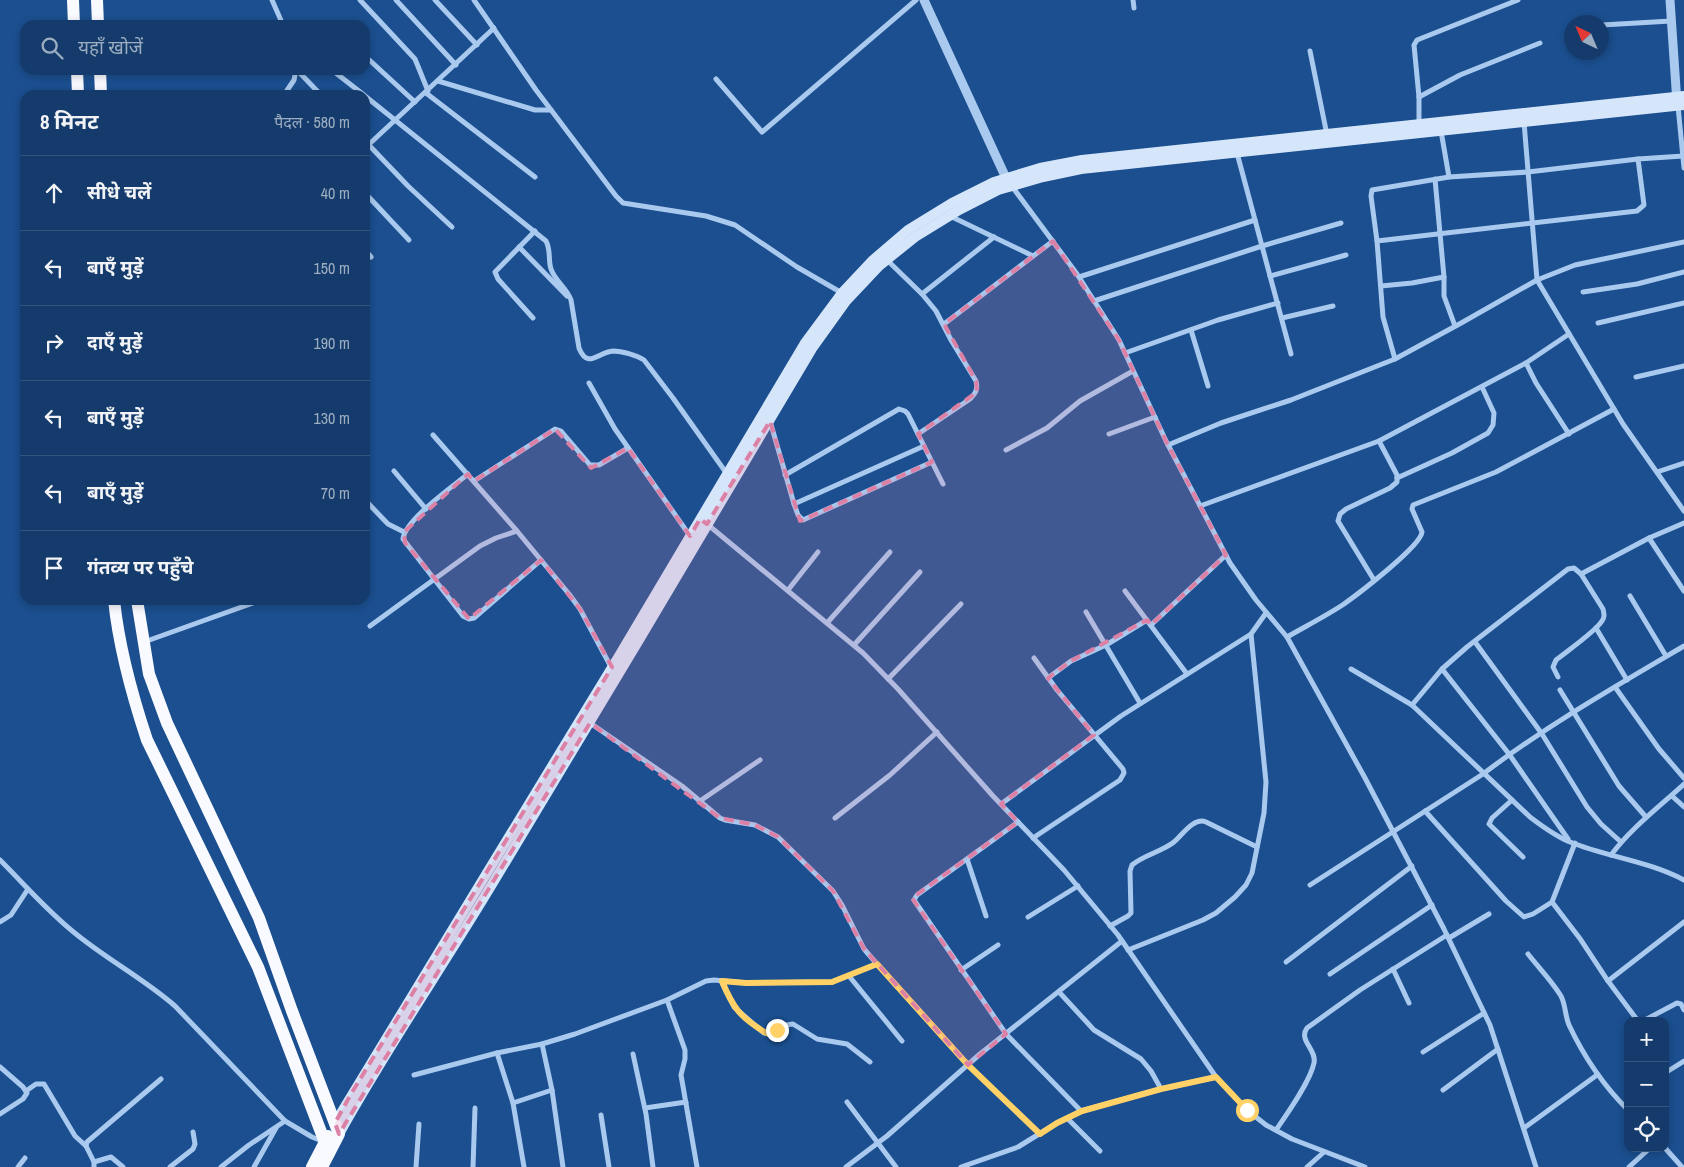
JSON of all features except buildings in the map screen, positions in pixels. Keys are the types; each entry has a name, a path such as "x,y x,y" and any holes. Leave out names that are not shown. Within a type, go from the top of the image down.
{"highway":[{"path":"73,0 74,20"},
{"path":"96,0 98,20"},
{"path":"77,75 78,90"},
{"path":"100,75 101,90"},
{"path":"115,605 124,663 148,740 258,967 326,1157"},
{"path":"138,605 150,674 167,722 259,918 337,1129 326,1157 312,1167"}],"main road":[{"path":"585,720 612,667 690,536 704,522 727,474 805,343 842,293 873,260 908,230 952,203 994,182 1009,182 1081,170 1524,122 1681,101"},
{"path":"337,1129 704,522 770,421 813,347 846,301 887,260 915,237 1009,182 1040,168 1082,160 1419,125 1681,101"}],"street":[{"path":"272,0 281,20"},
{"path":"360,0 415,58 427,92 535,177"},
{"path":"396,0 456,65"},
{"path":"435,0 477,45"},
{"path":"474,0 551,110 616,196 624,203 706,216 736,225 804,271 842,293"},
{"path":"716,78 762,132 916,0"},
{"path":"924,0 1009,182 1079,277 1119,340 1168,445 1226,555 1256,600 1287,637 1412,866 1484,1012 1498,1049 1536,1167"},
{"path":"1133,0 1134,8"},
{"path":"1419,125 1419,97 1414,45 1417,40 1518,0"},
{"path":"1670,0 1681,101 1684,168"},
{"path":"1609,25 1671,21"},
{"path":"370,141 416,102 494,28"},
{"path":"1419,97 1460,75 1540,42"},
{"path":"1310,51 1327,135"},
{"path":"370,61 416,102"},
{"path":"287,90 296,75"},
{"path":"302,75 316,90"},
{"path":"338,75 357,90"},
{"path":"438,81 535,110 551,110"},
{"path":"370,101 548,243 552,272 571,300 579,348 586,358 591,359 611,351 638,356 644,360 727,474"},
{"path":"1524,122 1537,280 1614,409 1684,511"},
{"path":"1441,131 1448,177"},
{"path":"370,148 452,227"},
{"path":"1237,153 1291,354"},
{"path":"1395,359 1385,324 1371,191 1448,177 1528,172 1638,159 1683,156"},
{"path":"1377,242 1641,209 1644,205 1638,159"},
{"path":"1435,179 1444,296 1455,326"},
{"path":"370,199 409,240"},
{"path":"950,215 1033,256"},
{"path":"1079,277 1255,220"},
{"path":"1094,301 1262,246 1342,223"},
{"path":"533,318 495,275 497,268 535,231"},
{"path":"922,294 994,237"},
{"path":"944,324 1053,241"},
{"path":"1168,445 1395,359 1537,280 1575,265 1684,242"},
{"path":"519,247 571,300"},
{"path":"1270,276 1346,255"},
{"path":"887,260 922,294 936,311 951,340 976,380 977,390 970,399 918,434"},
{"path":"1583,292 1637,284 1684,272"},
{"path":"1381,286 1444,277"},
{"path":"1125,353 1278,303"},
{"path":"1598,323 1684,303"},
{"path":"1282,318 1333,306"},
{"path":"1191,330 1208,386"},
{"path":"1200,506 1379,441 1526,363 1569,334"},
{"path":"1526,363 1569,434"},
{"path":"1636,377 1684,366"},
{"path":"1006,450 1047,428 1080,401 1133,371"},
{"path":"589,383 614,430 690,536"},
{"path":"1374,580 1340,526 1338,517 1346,509 1390,488 1397,478 1452,453 1488,433 1493,424 1494,413 1482,387"},
{"path":"1287,637 1342,605 1396,562 1422,537 1422,532 1412,508 1413,505 1496,472 1614,409"},
{"path":"785,474 897,410 905,411 943,484"},
{"path":"1109,434 1155,417"},
{"path":"770,421 794,504 800,518 805,519 932,462"},
{"path":"474,481 555,428 561,431 590,465 599,465 628,448"},
{"path":"432,435 517,530 576,603 612,667"},
{"path":"1379,441 1397,478"},
{"path":"794,504 924,446"},
{"path":"1658,472 1684,463"},
{"path":"394,471 426,509"},
{"path":"468,474 426,509 404,532 403,539 463,616 471,619 542,560"},
{"path":"370,505 388,524 404,532"},
{"path":"704,522 854,645 937,732 1078,886 1122,941 1216,1077 1247,1110 1292,1139 1365,1167"},
{"path":"1581,574 1649,538 1684,523"},
{"path":"370,626 480,546 517,530"},
{"path":"1649,538 1684,591"},
{"path":"788,590 818,552"},
{"path":"828,623 890,552"},
{"path":"1048,678 1071,661 1149,623 1226,555"},
{"path":"1412,705 1442,669 1568,569 1574,568 1581,574 1604,613 1604,619 1596,628 1556,660 1553,668 1558,677"},
{"path":"854,645 920,572"},
{"path":"1126,591 1187,674"},
{"path":"1630,596 1666,656"},
{"path":"888,679 961,604"},
{"path":"144,642 247,605"},
{"path":"1086,612 1140,704"},
{"path":"1001,804 1094,735 1251,634 1266,613"},
{"path":"1596,628 1626,680"},
{"path":"1128,950 1203,920 1224,906 1246,885 1252,873 1266,798 1266,782 1251,634"},
{"path":"1475,642 1542,734 1587,807 1620,842"},
{"path":"1310,885 1483,774 1509,754 1614,687 1684,646"},
{"path":"1033,838 1123,777 1123,769 1048,678 1034,658"},
{"path":"1351,669 1412,705 1483,774 1541,826 1569,842 1658,868 1684,880"},
{"path":"1442,669 1509,754 1569,842"},
{"path":"1614,687 1659,749 1684,778"},
{"path":"1560,690 1619,786 1646,817"},
{"path":"585,720 682,786 713,813 725,820 755,825 778,837 833,891 864,949 877,964 968,1065 1040,1134"},
{"path":"835,818 890,775 937,732"},
{"path":"700,801 760,760"},
{"path":"1611,855 1620,842 1684,784"},
{"path":"1672,796 1684,807"},
{"path":"1512,800 1492,818 1489,824 1522,857"},
{"path":"1425,811 1519,914 1527,916 1552,902 1575,844"},
{"path":"1110,926 1131,913 1130,870 1132,865 1165,848 1195,822 1202,820 1257,847"},
{"path":"1018,822 914,898 1006,1034 1082,1111"},
{"path":"966,859 986,916"},
{"path":"0,860 52,914 78,936 155,989 175,1006 245,1081 285,1120 312,1137 326,1157"},
{"path":"1286,962 1412,866"},
{"path":"1028,917 1078,886"},
{"path":"0,922 11,915 28,889"},
{"path":"1552,902 1635,1017"},
{"path":"1330,974 1432,905"},
{"path":"1276,1130 1294,1103 1314,1063 1313,1052 1305,1038 1305,1032 1360,990 1489,914"},
{"path":"1608,981 1684,922"},
{"path":"846,1167 968,1065 1122,941"},
{"path":"961,970 998,944"},
{"path":"1528,954 1560,996 1565,1006 1568,1023 1597,1075 1608,1090 1625,1107"},
{"path":"414,1075 497,1052 542,1044 575,1034 666,1000 706,981 746,983 829,982 877,964"},
{"path":"1393,969 1409,1003"},
{"path":"849,976 902,1041"},
{"path":"722,981 734,1007 764,1033 772,1033 793,1024 817,1039 847,1044 870,1062"},
{"path":"1059,992 1094,1030 1141,1059 1151,1071 1161,1089"},
{"path":"666,1000 685,1050 681,1074 697,1167"},
{"path":"1651,1017 1676,1004 1681,1004 1684,1010"},
{"path":"1422,1052 1484,1012"},
{"path":"542,1044 552,1090 563,1167"},
{"path":"1443,1090 1498,1049"},
{"path":"497,1052 513,1103 524,1167"},
{"path":"634,1054 645,1108 653,1167"},
{"path":"1669,1070 1684,1060"},
{"path":"0,1067 26,1091"},
{"path":"1524,1128 1597,1075"},
{"path":"961,1167 1018,1147 1082,1111 1161,1089 1216,1077"},
{"path":"86,1146 87,1142 161,1079"},
{"path":"0,1114 25,1098 26,1091 36,1084 44,1084 75,1136 86,1146 94,1164 111,1157 123,1167"},
{"path":"513,1103 552,1090"},
{"path":"645,1108 686,1102"},
{"path":"847,1102 896,1167"},
{"path":"473,1167 475,1108"},
{"path":"601,1115 609,1167"},
{"path":"1067,1118 1100,1151"},
{"path":"221,1167 285,1120"},
{"path":"416,1167 419,1124"},
{"path":"254,1167 276,1127"},
{"path":"170,1167 193,1149 195,1144 193,1132"},
{"path":"1307,1167 1324,1152"},
{"path":"1629,1167 1646,1152"},
{"path":"1669,1152 1682,1167"},
{"path":"18,1167 26,1158"}],"highlighted area":[{"path":"1053,241 1119,340 1166,441 1226,555 1151,625 1147,620 1071,661 1048,678 1094,735 1001,804 1018,822 912,898 1006,1034 968,1065 864,949 833,891 778,837 755,825 720,818 590,723 339,1134 335,1123 351,1094 612,667 580,609 541,560 469,619 405,543 404,532 468,474 474,481 555,429 591,468 628,448 690,536 700,519 707,524 770,421 800,521 932,462 918,434 977,392 976,381 944,324"}],"route":[{"path":"777,1030 769,1034 766,1033 740,1014 731,1003 722,981 746,983 832,982 877,964 968,1065 1040,1134 1082,1111 1161,1089 1216,1077 1247,1110"}]}
